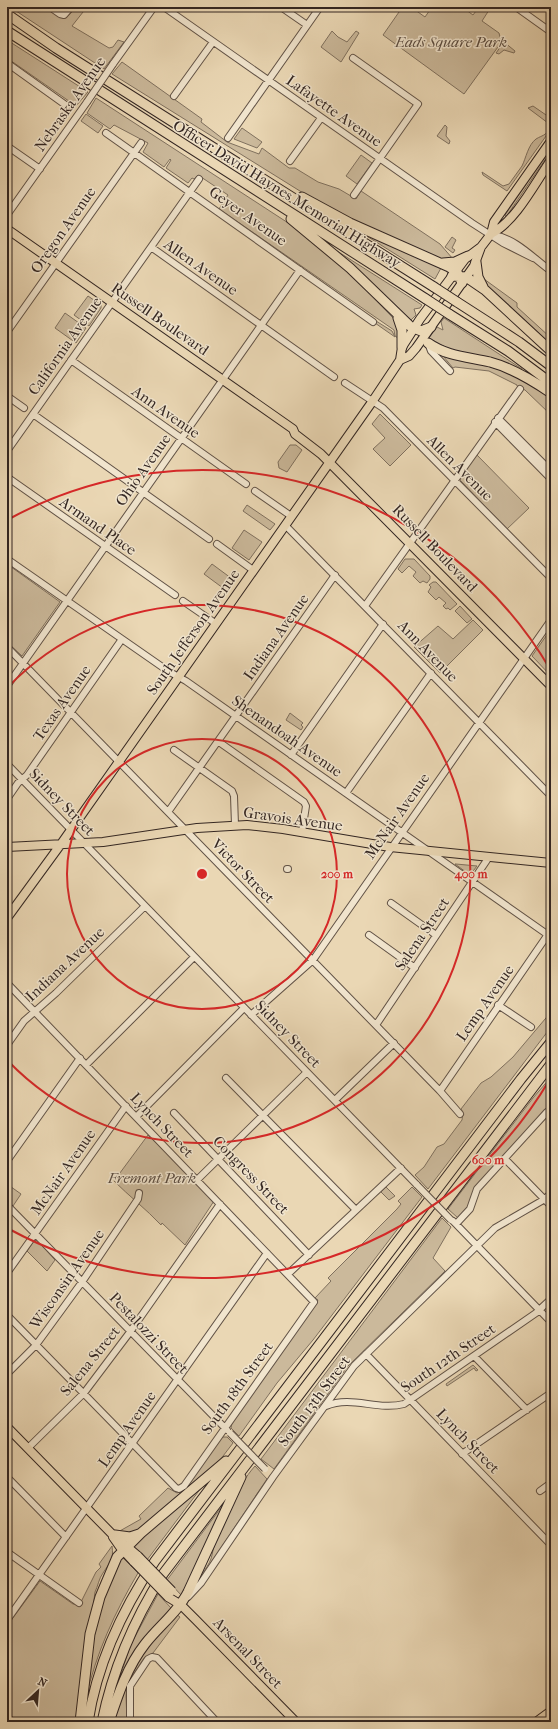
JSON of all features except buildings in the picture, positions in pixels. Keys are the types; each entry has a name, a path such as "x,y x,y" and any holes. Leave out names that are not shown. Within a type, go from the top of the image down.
{"highway":[{"name":"Officer David Haynes Memorial Highway","path":"7,14 51,44 520,342 551,366"},
{"name":"Officer David Haynes Memorial Highway","path":"7,31 518,358 551,384"},
{"path":"271,184 293,192 368,231 441,263 459,277 485,290 551,351"},
{"path":"278,205 284,214 335,255 420,335 447,353 506,368 527,378 551,393"},
{"path":"441,263 453,262 468,256"},
{"path":"476,262 478,277 485,290"},
{"path":"396,313 402,328 402,347"},
{"path":"420,335 431,327"},
{"path":"88,1722 100,1670 118,1624 129,1602 155,1561 521,1079 551,1042"},
{"path":"102,1722 119,1661 147,1600 178,1554 551,1064"},
{"path":"80,1722 86,1653 94,1616 106,1580 117,1557 141,1533 239,1450"},
{"path":"109,1722 123,1682 140,1650 180,1605 191,1586 248,1461"},
{"path":"113,1534 130,1537 141,1533"}],"main road":[{"name":"South Jefferson Avenue","path":"400,360 409,356 420,335 420,319 459,277 476,262 481,247 490,234 494,222 551,141"},
{"name":"South Jefferson Avenue","path":"490,234 504,225 551,160"},
{"name":"Russell Boulevard","path":"7,229 55,265"},
{"name":"Russell Boulevard","path":"7,234 55,265 221,382 293,429 295,434 330,461 551,686"},
{"name":"South Jefferson Avenue","path":"431,327 459,277 468,256 481,247"},
{"name":"South Jefferson Avenue","path":"7,918 71,830 179,677 215,623 372,402 400,360 402,347 420,335"},
{"name":"Gravois Avenue","path":"7,847 125,840 186,830 235,825 270,827 390,847 489,857 550,861"},
{"name":"Arsenal Street","path":"7,1427 113,1534 293,1721"},
{"path":"536,1722 551,1711"},
{"path":"547,1722 551,1720"}],"street":[{"path":"50,7 60,14 64,14 71,7"},
{"name":"Nebraska Avenue","path":"7,215 154,7"},
{"name":"Lafayette Avenue","path":"164,7 321,118 490,234 503,237 515,243 532,258 551,271"},
{"path":"281,7 307,25"},
{"path":"228,138 320,7"},
{"path":"516,7 551,32"},
{"path":"174,96 213,42"},
{"path":"353,58 418,104 354,195"},
{"path":"7,64 67,106"},
{"path":"290,161 321,118"},
{"name":"Geyer Avenue","path":"106,133 373,322"},
{"name":"Oregon Avenue","path":"7,332 141,143"},
{"path":"7,146 40,169"},
{"name":"California Avenue","path":"7,450 199,179"},
{"name":"Allen Avenue","path":"151,247 334,377"},
{"name":"Ohio Avenue","path":"7,686 66,600 300,270"},
{"path":"420,335 431,352 450,371"},
{"name":"Ann Avenue","path":"71,360 246,484"},
{"name":"Allen Avenue","path":"345,383 383,408 551,578"},
{"path":"365,606 496,420 520,389"},
{"path":"7,396 24,408"},
{"path":"33,414 209,539"},
{"path":"496,420 542,466 551,479"},
{"path":"542,466 551,471"},
{"name":"Armand Place","path":"7,477 175,595"},
{"path":"255,491 291,516"},
{"name":"Ann Avenue","path":"285,525 551,796"},
{"path":"217,544 253,570"},
{"name":"Shenandoah Avenue","path":"7,559 170,673 179,677 236,716 472,882 550,934"},
{"name":"Indiana Avenue","path":"168,812 335,575"},
{"path":"184,601 215,623"},
{"name":"McNair Avenue","path":"251,1015 312,960 401,831 551,620"},
{"path":"292,755 383,624"},
{"name":"Texas Avenue","path":"7,799 122,639"},
{"name":"Victor Street","path":"7,647 440,1090 460,1114"},
{"path":"346,793 431,673"},
{"path":"218,742 306,804 302,832"},
{"path":"174,750 232,791 234,796 235,825"},
{"name":"Sidney Street","path":"7,764 144,907 335,1100 417,1186 551,1322"},
{"name":"Salena Street","path":"376,1025 489,857"},
{"path":"391,904 436,935"},
{"name":"Indiana Avenue","path":"7,1045 24,1021 144,907"},
{"name":"Lemp Avenue","path":"440,1090 498,1005 550,934"},
{"path":"368,936 415,968"},
{"path":"86,1065 194,957"},
{"name":"Lynch Street","path":"7,983 314,1302"},
{"path":"498,1005 531,1027"},
{"path":"136,1117 244,1008"},
{"path":"335,1100 394,1043"},
{"path":"7,1160 80,1058"},
{"path":"197,1180 307,1072"},
{"path":"226,1078 356,1210"},
{"name":"McNair Avenue","path":"7,1273 126,1106"},
{"path":"454,1222 470,1209 477,1189 531,1128 547,1112 550,1112"},
{"name":"Congress Street","path":"174,1113 309,1255"},
{"path":"505,1159 551,1206"},
{"path":"288,1274 401,1168"},
{"name":"Wisconsin Avenue","path":"7,1374 36,1344 82,1282 138,1199 139,1193"},
{"name":"South 13th Street","path":"180,1605 201,1583 273,1477 326,1406 348,1373 476,1245 495,1228 544,1199 551,1193"},
{"name":"Salena Street","path":"28,1448 84,1393 130,1332 220,1204"},
{"name":"Pestalozzi Street","path":"7,1205 273,1477"},
{"name":"Lemp Avenue","path":"7,1620 268,1253"},
{"name":"South 12th Street","path":"326,1406 346,1401 393,1406 410,1401 540,1310 551,1299"},
{"name":"South 18th Street","path":"132,1444 170,1482 179,1489 184,1486 314,1302"},
{"path":"7,1315 132,1444"},
{"name":"Lynch Street","path":"366,1354 551,1545"},
{"path":"474,1356 527,1410"},
{"path":"462,1454 551,1393"},
{"path":"7,1477 66,1538"},
{"path":"540,1491 551,1483"},
{"path":"7,1552 79,1603"},
{"path":"130,1722 130,1686 148,1659 152,1656 157,1658 217,1722"},
{"path":"7,1718 13,1722"}],"green space":[{"path":"10,7 45,7 63,17 71,13 76,7 87,7 72,26 109,48 113,47 118,40 124,42 104,69"},
{"name":"Eads Square Park","path":"392,7 411,7 425,17 432,7 462,7 473,15 479,7 491,7 482,21 499,33 503,40 464,94 383,35 399,12"},
{"path":"332,31 338,37 347,42 356,31 359,33 341,62 321,47"},
{"path":"7,40 88,92 76,106 7,58"},
{"path":"504,42 515,51 514,53 504,50 499,54 496,53"},
{"path":"122,62 202,119 201,122 227,142 259,154 262,148 289,168 295,168 318,182 339,189 356,199 361,191 440,244 453,259 439,260 324,206 112,74"},
{"path":"96,98 299,230 351,274 397,322 398,338 395,336 394,330 219,209 228,195 198,175 194,179 192,178 188,183 166,168 171,160 170,159 164,167 143,152 148,143 114,125 110,129 87,113"},
{"path":"533,106 549,117 551,129 507,191 483,175 482,172 503,186 509,184 522,166 533,142 545,134 549,127 548,123 528,108"},
{"path":"86,114 103,126 98,133 81,121"},
{"path":"445,125 447,127 446,136 450,141 449,144 437,136"},
{"path":"242,128 262,142 257,148 234,139"},
{"path":"551,147 551,151 506,217 505,215"},
{"path":"361,155 372,163 357,184 346,176"},
{"path":"367,233 441,268 435,279 365,235"},
{"path":"452,237 456,240 452,248 455,250 453,253 445,247"},
{"path":"337,251 422,305 420,308 414,309 416,315 409,322 336,253"},
{"path":"484,279 517,303 517,307 551,338 551,348 487,288"},
{"path":"88,296 101,305 101,308 89,326 74,315"},
{"path":"65,313 86,328 76,343 55,328"},
{"path":"444,318 522,369 521,372 483,357 449,349 429,338 437,327 443,330 441,322"},
{"path":"376,321 392,331 395,337 375,323"},
{"path":"443,356 485,365 509,373 551,396 551,415 525,390 517,385 489,371 453,368"},
{"path":"380,414 411,445 390,466 373,449 385,438 372,424"},
{"path":"290,445 296,445 302,450 287,472 279,468 278,462"},
{"path":"476,454 529,508 507,529 460,480"},
{"path":"247,505 275,524 270,530 243,511"},
{"path":"244,530 262,542 249,560 232,548"},
{"path":"405,559 414,559 430,576 427,583 423,581 420,583 413,576 416,572 409,566 402,573 398,569"},
{"path":"7,564 60,602 22,656 7,642"},
{"path":"212,564 235,581 227,591 204,574"},
{"path":"436,582 457,604 450,610 443,606 446,603 439,597 436,600 428,592 431,587 429,585"},
{"path":"460,606 472,619 467,623 455,611"},
{"path":"473,620 483,630 440,673 414,647 438,626 453,639"},
{"path":"551,629 551,676 532,656"},
{"path":"290,713 303,723 301,725 303,727 301,730 286,720"},
{"path":"456,864 477,866 470,875"},
{"path":"551,1012 551,1027 428,1189 415,1175 424,1167 437,1147 444,1144 462,1120 463,1112 461,1109 481,1083 491,1077 513,1057"},
{"path":"551,1077 551,1108 547,1108 480,1184 468,1206 458,1218 448,1209 533,1098"},
{"name":"Fremont Park","path":"148,1135 214,1201 185,1245 162,1223 161,1225 114,1181"},
{"path":"7,1184 21,1194 13,1206 7,1200"},
{"path":"386,1187 395,1196 389,1200 381,1192"},
{"path":"412,1187 422,1197 313,1340 277,1383 239,1436 231,1428 232,1423 318,1300 315,1298 331,1281 328,1278 397,1209 401,1204 398,1201"},
{"path":"442,1218 451,1227 433,1258 445,1271 348,1366 274,1469 261,1459"},
{"path":"37,1240 55,1260 47,1271 27,1251 34,1241"},
{"path":"473,1365 478,1370 476,1371 474,1368 447,1386 446,1384"},
{"path":"222,1437 227,1437 233,1443 220,1460 136,1532 130,1534 118,1532 141,1519 139,1516 168,1488 177,1493 184,1490"},
{"path":"255,1466 267,1479 196,1585 211,1559 218,1533 229,1508 241,1485"},
{"path":"207,1480 147,1560 132,1545"},
{"path":"229,1497 182,1596 167,1580"},
{"path":"112,1546 111,1561 100,1577 95,1592 78,1722 20,1722 7,1713 7,1626 40,1581 73,1604 80,1604 96,1572 101,1567 99,1564"},
{"path":"122,1557 138,1573 107,1633 95,1665 86,1698 88,1661 108,1581"},
{"path":"158,1594 172,1609 114,1696 130,1646"},
{"path":"176,1614 180,1617 153,1653 144,1658 127,1684 127,1722 113,1722 123,1692 136,1665 153,1640"}]}
